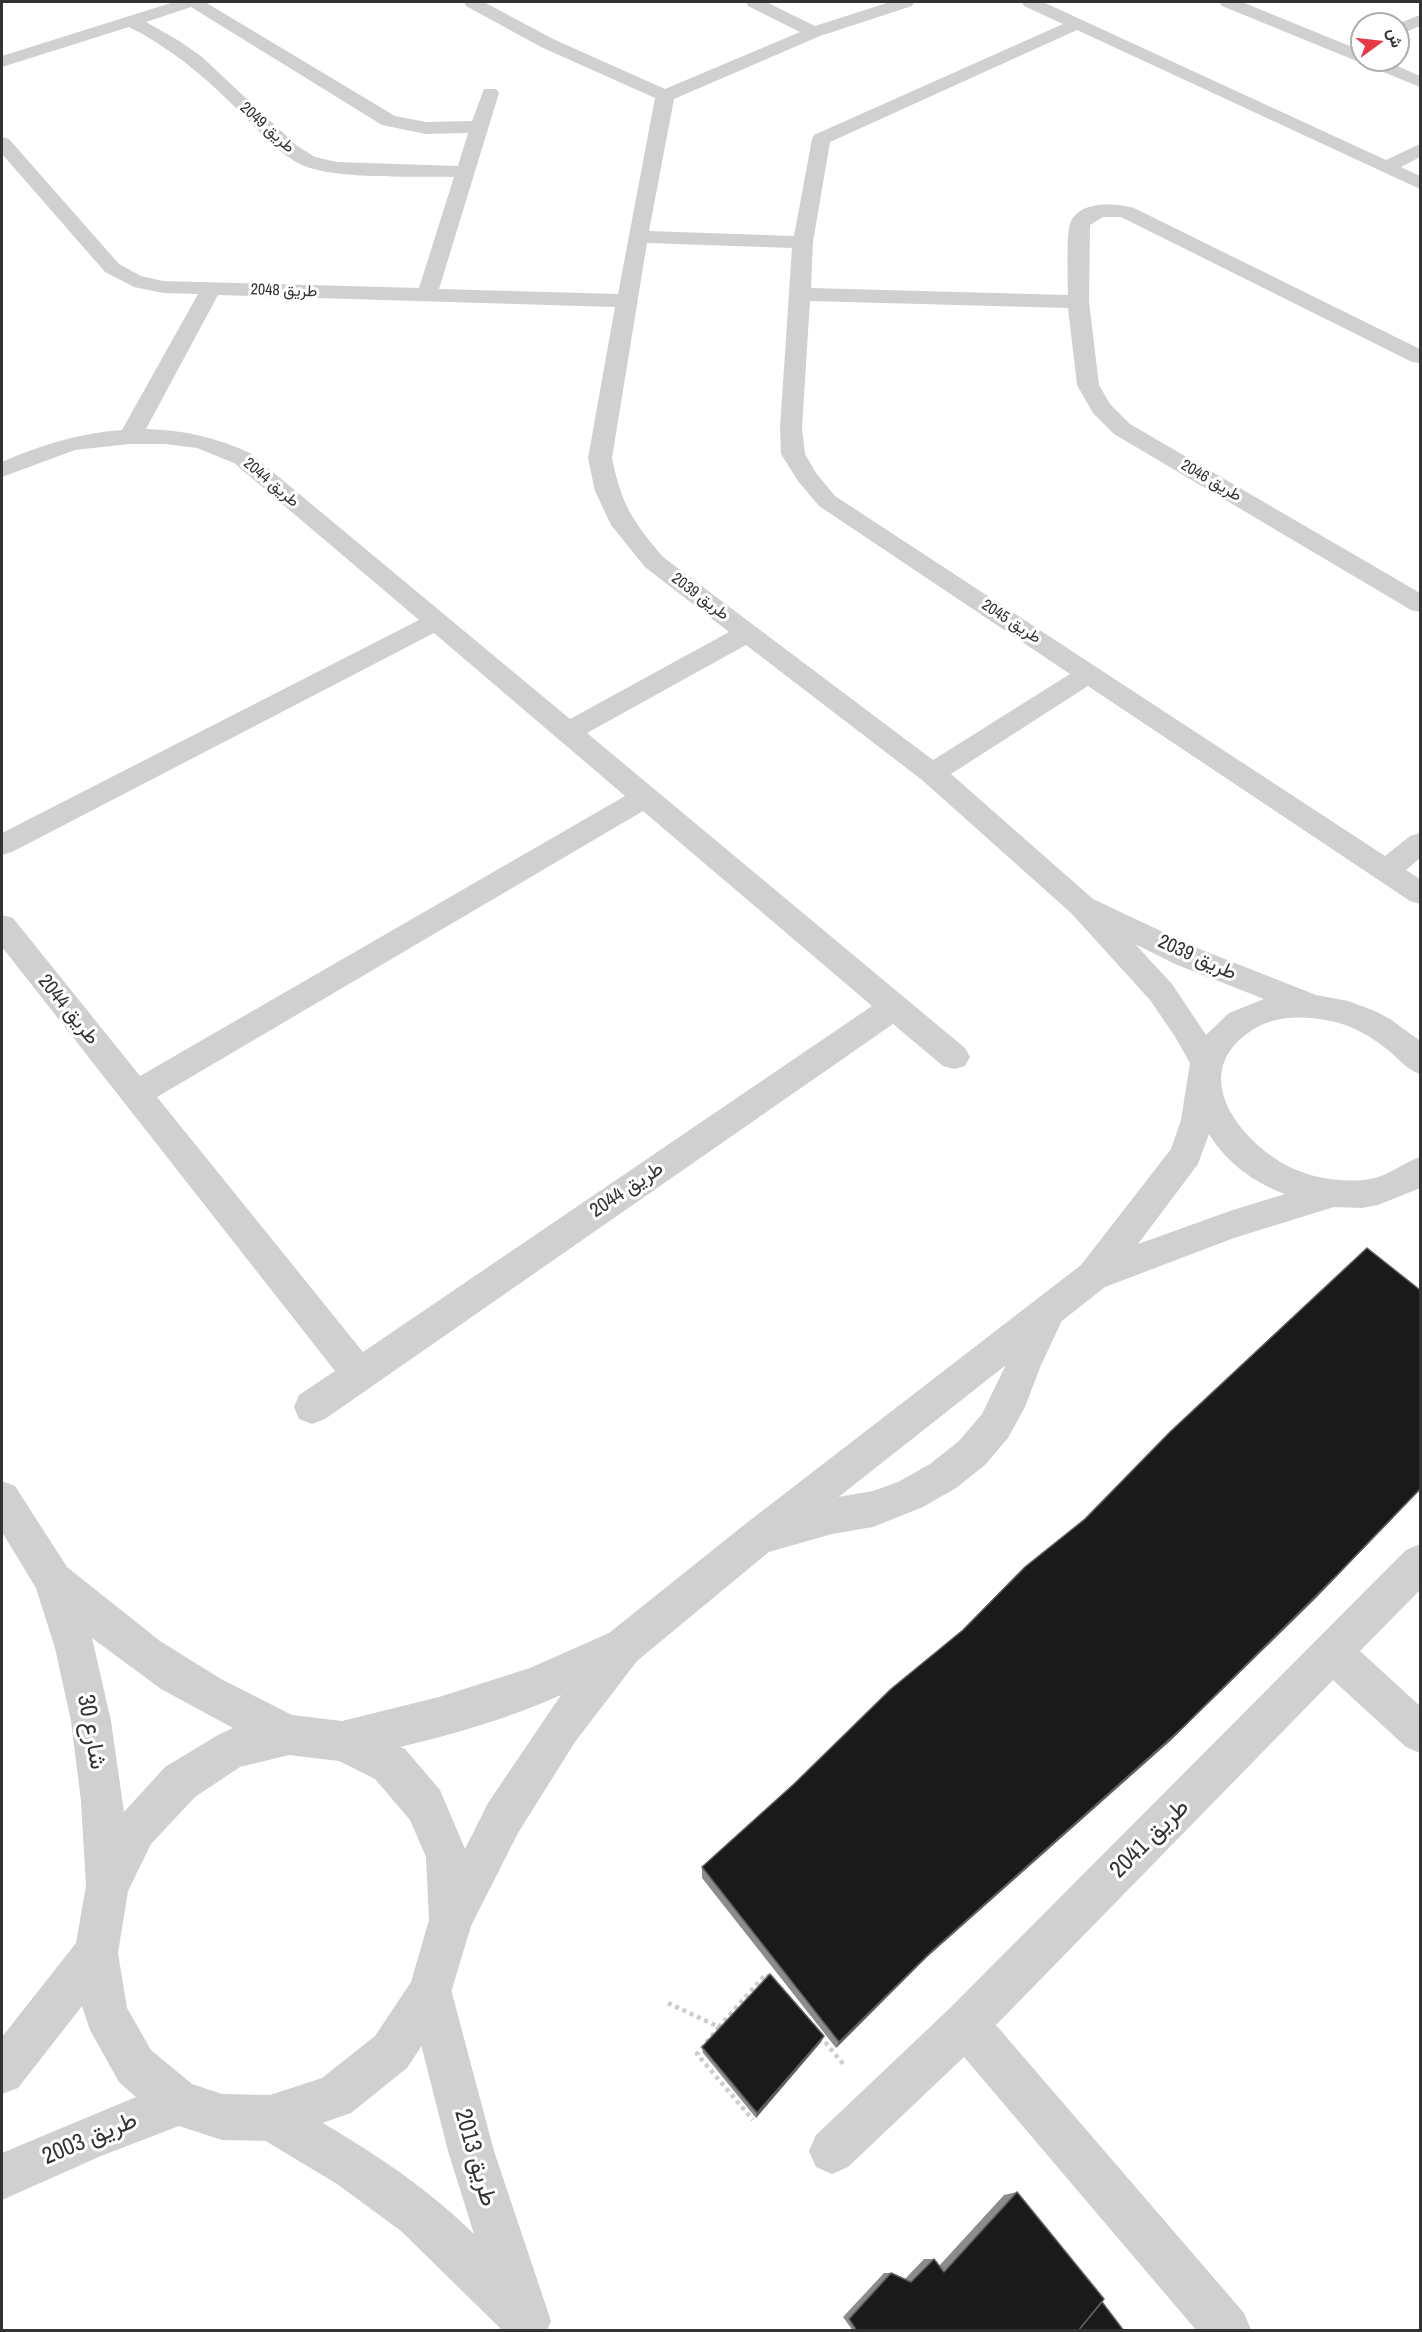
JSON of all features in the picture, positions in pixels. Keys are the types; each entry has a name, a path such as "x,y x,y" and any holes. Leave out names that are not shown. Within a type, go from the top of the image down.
{"street":[{"path":"2,62 192,2 389,121 426,128 479,127"},
{"path":"472,2 547,43 665,96 814,32 906,2"},
{"path":"754,2 814,32"},
{"path":"1030,2 1420,183"},
{"path":"1228,2 1350,50"},
{"name":"طريق 2049","path":"131,21 161,35 185,52 289,148 308,161 336,168 465,172"},
{"name":"طريق 2045","path":"1077,24 821,139 803,242 791,428 793,454 806,476 827,501 1420,893"},
{"path":"1397,72 1420,82"},
{"path":"427,295 490,93"},
{"name":"طريق 2039","path":"665,96 600,458 607,491 623,525 654,562 932,773 1081,905 1161,993 1185,1026 1206,1063"},
{"name":"طريق 2048","path":"2,144 112,268 134,281 153,285 211,289 627,301"},
{"path":"1386,167 1420,150"},
{"name":"طريق 2046","path":"1420,357 1127,212 1109,208 1088,214 1080,224 1078,302 1088,385 1101,408 1122,429 1420,604"},
{"path":"638,237 803,242"},
{"path":"130,437 211,289"},
{"path":"799,294 1078,302"},
{"name":"طريق 2044","path":"2,470 79,442 130,437 172,439 213,445 242,458 954,1057"},
{"path":"2,845 436,622"},
{"path":"568,732 747,633"},
{"path":"932,773 1090,673"},
{"path":"135,1094 645,797"},
{"path":"1386,870 1420,843"},
{"name":"طريق 2039","path":"1081,905 1186,956 1315,1005"},
{"name":"طريق 2044","path":"2,926 359,1374"},
{"path":"451,1920 447,1857 425,1805 390,1764 342,1741 289,1735 232,1749 180,1782 136,1829 107,1888 96,1953 106,2014 135,2066 179,2103 222,2117 270,2118 335,2097 391,2052 430,1993 451,1920 503,1818 561,1728 623,1647 757,1538 1094,1276 1186,1154 1197,1120 1206,1063 1214,1047 1231,1028 1254,1014 1283,1006 1315,1005 1348,1013 1378,1026 1406,1045 1420,1061"},
{"name":"طريق 2044","path":"312,1407 894,1007"},
{"path":"1206,1063 1207,1095 1217,1120 1234,1144 1258,1165 1288,1181 1320,1191 1420,1199"},
{"path":"1094,1276 1230,1225 1349,1194 1400,1185 1420,1171"},
{"path":"757,1538 832,1516 873,1509 909,1495 943,1476 972,1453 995,1426 1012,1395 1024,1363 1049,1312"},
{"name":"شارع 30","path":"2,1499 53,1580 75,1648 91,1721 102,1801 107,1888"},
{"name":"طريق 2041","path":"832,2151 966,2024 1420,1563"},
{"name":"شارع 30","path":"53,1580 104,1624 160,1665 222,1702 289,1735"},
{"path":"342,1741 439,1717 533,1687 623,1647"},
{"path":"1333,1653 1420,1733"},
{"path":"2,2072 96,1953"},
{"name":"طريق 2013","path":"430,1993 471,2151 531,2326"},
{"path":"966,2024 1227,2331"},
{"name":"طريق 2003","path":"2,2177 91,2137 179,2103"},
{"name":"طريق 2013","path":"270,2118 338,2157 403,2202 467,2258 531,2326"}],"path":[{"path":"753,2120 697,2054 766,1974 774,1983"},
{"path":"668,2003 719,2027"},
{"path":"812,2027 879,2107"}],"building":[{"path":"1367,1248 1420,1290 1420,1489 1333,1579 1183,1727 933,1950 839,2042 702,1867 794,1784 891,1689 963,1630 1025,1567 1085,1519 1170,1432"},
{"path":"770,1974 824,2036 757,2113 702,2047"},
{"path":"1017,2192 1104,2299 1078,2331 857,2331 849,2319 891,2273 911,2282 934,2259 944,2272"},
{"path":"1102,2302 1124,2331 1078,2331"}]}
